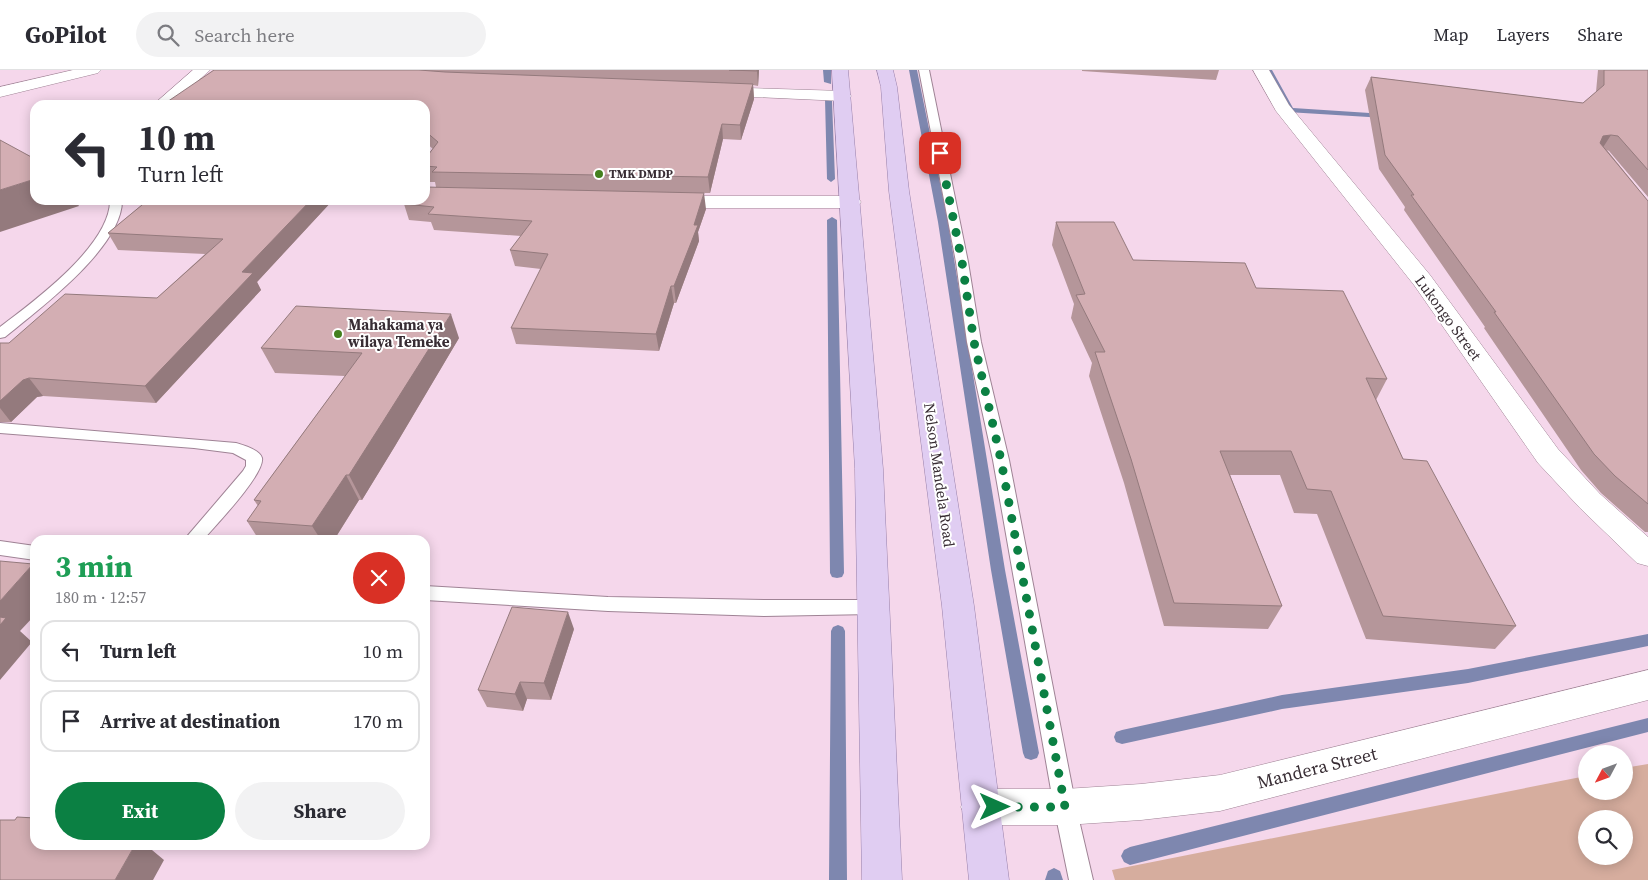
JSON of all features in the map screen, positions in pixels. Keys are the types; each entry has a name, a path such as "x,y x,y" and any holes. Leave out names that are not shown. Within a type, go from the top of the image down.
{"main road":[{"path":"840,70 844,96 843,120 851,202 869,468 882,880"},
{"name":"Nelson Mandela Road","path":"885,70 889,87 899,191 958,606 989,880"}],"street":[{"path":"0,92 92,70"},
{"path":"167,100 202,70"},
{"name":"Lukongo Street","path":"1261,70 1282,107 1422,280 1548,456 1590,501 1648,555"},
{"path":"702,91 844,96"},
{"path":"648,202 851,202"},
{"name":"Mandera Street","path":"980,807 1065,807 1141,802 1220,793 1648,685"}],"lane":[{"path":"924,70 962,262 974,342 1001,460 1065,807 1081,880"},
{"path":"0,334 76,268 94,248 110,227 115,205"},
{"path":"0,428 194,443 236,448 254,457 254,466 249,475 197,535"},
{"path":"0,548 30,552"},
{"path":"430,593 608,604 764,608 872,607"}],"shaded area":[{"path":"1648,764 1648,880 1115,880 1112,870 1578,778 1578,800 1633,800 1633,766"}],"building":[{"path":"214,70 419,70 753,84 740,125 722,124 708,177 432,172 437,167 430,166 430,152 438,142 430,135 430,100 170,100"},
{"path":"1604,70 1648,70 1648,170 1618,136 1603,136 1600,143 1648,201 1648,504 1615,476 1594,454 1494,312 1496,312 1411,195 1414,195 1385,155 1371,77 1583,103 1604,85"},
{"path":"0,140 30,156 30,181 0,190"},
{"path":"430,187 704,193 694,225 698,225 674,286 671,286 656,334 511,328 548,254 510,250 532,221 428,214 434,207 414,205 430,205"},
{"path":"142,205 306,205 242,272 253,273 145,386 29,378 23,380 0,401 0,343 9,343 65,294 157,298 223,239 108,233"},
{"path":"1056,222 1114,222 1133,260 1245,263 1256,288 1343,291 1387,379 1366,378 1403,459 1427,461 1516,626 1383,616 1331,491 1307,489 1291,451 1220,451 1282,606 1174,603 1131,459 1095,352 1105,352 1076,295 1085,294"},
{"path":"296,306 451,314 349,475 346,475 312,526 247,521 261,501 254,500 362,353 261,348"},
{"path":"0,561 30,564 30,567 0,601"},
{"path":"512,607 568,612 544,683 520,682 515,694 478,690"},
{"path":"0,617 6,618 0,625"},
{"path":"17,817 30,818 30,850 132,850 115,880 0,880 0,820 15,820"}],"waterway":[{"path":"827,70 828,82"},
{"path":"913,70 943,222 998,570 1031,753"},
{"path":"1268,70 1290,110 1385,116"},
{"path":"828,101 831,179"},
{"path":"832,220 837,573"},
{"path":"838,631 838,880"},
{"path":"1122,737 1282,702 1468,676 1648,640"},
{"path":"1130,856 1648,725"}],"place":[{"name":"TMK DMDP","path":"599,174"},
{"name":"Mahakama ya wilaya Temeke","path":"338,334"}],"route":[{"path":"940,153 962,262 974,342 1001,460 1065,807 995,807"}]}
